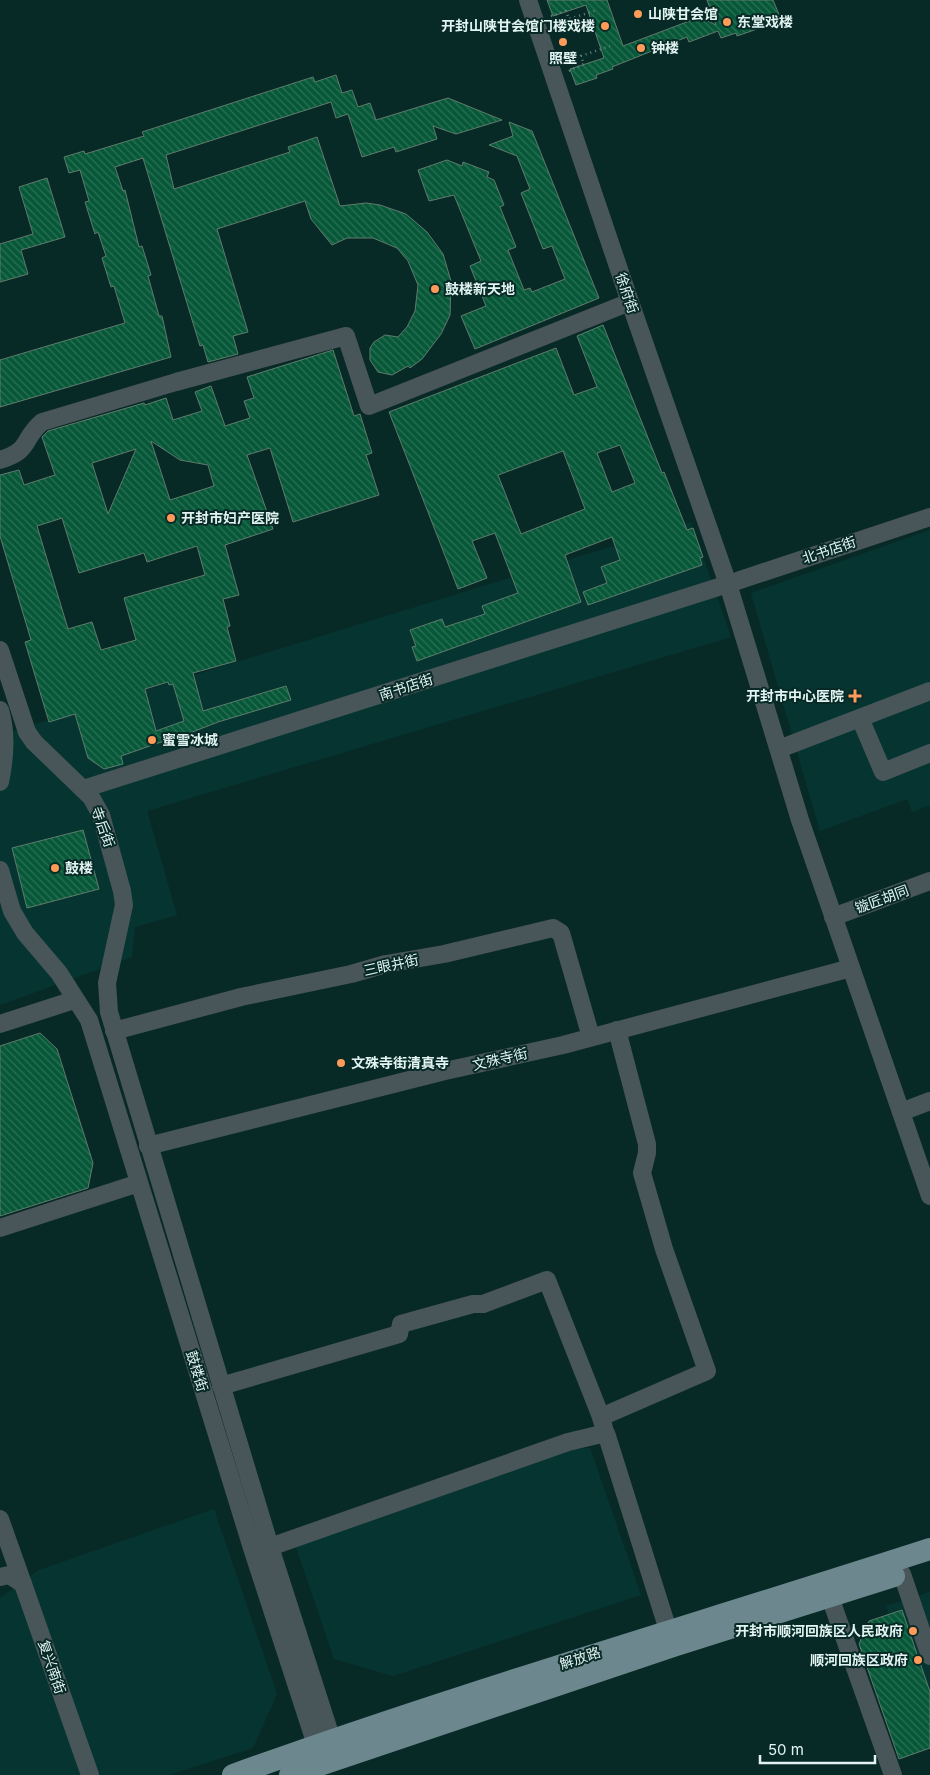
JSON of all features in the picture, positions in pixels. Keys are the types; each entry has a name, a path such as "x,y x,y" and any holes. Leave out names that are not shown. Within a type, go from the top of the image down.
{"main road":[{"name":"解放路","path":"290,1775 668,1630 930,1549"},
{"name":"解放路","path":"233,1775 329,1759 673,1646 930,1565"}],"street":[{"name":"徐府街","path":"528,0 728,584 800,820 930,1196"},
{"path":"0,460 14,456 26,446 33,430 42,422 176,382 346,336 370,406 630,302"},
{"name":"北书店街","path":"728,584 930,517"},
{"name":"南书店街","path":"83,789 728,584"},
{"name":"寺后街","path":"0,650 27,732 34,742 91,797 101,815 122,891 123,916 108,983 107,998 114,1030"},
{"path":"779,749 930,691"},
{"path":"0,710 4,722 5,751 0,782"},
{"path":"860,718 883,772 930,753"},
{"path":"0,870 16,918 25,933 59,973 74,1000 0,1024"},
{"name":"镟匠胡同","path":"833,917 930,881"},
{"name":"三眼井街","path":"114,1030 241,997 351,974 386,964 444,954 553,928 561,933 591,1037"},
{"name":"文殊寺街","path":"148,1146 445,1071 591,1037 851,968"},
{"name":"鼓楼街","path":"74,1000 89,1020 139,1183 329,1759"},
{"name":"鼓楼街","path":"114,1030 270,1547 329,1759"},
{"path":"270,1547 568,1442 707,1371 664,1249 642,1173 647,1153 647,1144 617,1030"},
{"path":"902,1112 930,1101"},
{"path":"0,1228 139,1183"},
{"path":"221,1386 399,1334 401,1324 473,1304 483,1304 548,1280 603,1425 668,1630"},
{"name":"复兴南街","path":"0,1519 90,1775"},
{"path":"902,1574 930,1656"},
{"path":"0,1577 10,1575 23,1584"},
{"path":"830,1597 893,1775"}],"path":[{"path":"536,23 566,11 569,19 597,10"},
{"path":"554,78 584,64 581,56 610,46"}],"shaded area":[{"path":"691,522 731,637 147,811 177,915 135,927 132,957 0,1005 0,735"},
{"name":"开封市中心医院","path":"930,530 930,805 912,812 907,799 820,831 751,593"},
{"path":"590,1448 641,1595 393,1676 334,1659 296,1547 563,1449"},
{"path":"214,1509 277,1694 253,1748 169,1775 0,1775 0,1598 39,1570"},
{"name":"顺河回族区政府","path":"930,1592 930,1714 925,1716 886,1606"}],"building":[{"path":"547,0 607,0 623,46 700,17 716,25 707,0 773,0 780,17 756,26 757,29 737,36 736,33 721,38 718,31 689,42 687,37 612,67 613,69 596,75 597,78 576,85 570,69 604,58 586,5 553,16"},
{"path":"336,75 342,93 352,90 358,107 370,103 376,120 448,98 502,120 456,134 433,126 437,139 396,152 394,147 362,157 348,114 336,118 331,102 166,155 174,189 290,152 288,147 317,137 340,206 366,203 380,205 406,214 427,232 443,254 451,281 450,315 441,334 422,359 410,368 408,366 392,375 378,372 370,360 370,348 374,342 385,335 398,337 407,327 415,311 418,285 408,261 397,248 373,238 347,238 332,245 311,219 305,201 217,229 248,332 233,336 238,354 208,362 203,345 200,346 143,158 115,167 123,191 125,190 139,247 142,246 151,275 148,276 159,316 162,316 171,357 0,407 0,360 125,323 114,286 111,287 102,258 106,256 98,232 95,234 85,202 89,201 80,170 69,173 64,157 84,151 85,154 144,136 142,132 313,77 315,82"},
{"path":"509,122 532,131 599,298 475,349 461,316 486,306 470,266 481,261 454,195 429,201 418,170 447,160 462,166 463,162 489,172 487,177 494,180 504,205 500,207 516,247 508,250 524,290 530,288 532,292 565,279 552,246 543,249 521,193 530,189 517,156 489,145 513,136"},
{"path":"47,178 65,237 21,250 28,274 0,282 0,244 33,234 19,187"},
{"path":"603,325 662,473 664,472 687,530 693,528 703,557 700,558 702,565 588,605 583,592 607,583 601,567 620,560 612,537 565,555 581,602 417,661 412,647 416,646 410,630 442,619 445,627 485,614 482,606 518,593 495,533 472,541 487,578 458,589 389,412 556,348 574,395 597,387 577,336","holes":["620,445 635,483 612,492 597,453","563,451 585,509 521,534 498,475"]},
{"path":"333,350 354,416 360,414 372,453 366,455 379,495 293,522 270,448 247,455 273,529 225,545 239,595 223,599 230,626 227,627 236,661 193,673 203,711 286,686 291,700 218,722 164,743 164,741 121,756 123,764 104,769 88,758 75,714 49,722 25,642 31,640 0,536 0,475 19,470 24,485 55,475 42,437 48,431 166,398 173,420 202,411 195,392 211,386 225,426 250,418 244,401 254,398 247,377","holes":["151,441 180,460 208,465 214,486 170,500","136,449 108,514 92,463","62,518 79,573 144,553 147,562 197,546 205,575 124,598 136,640 101,650 92,622 68,629 37,526","168,682 169,685 173,684 184,721 156,731 145,689"]},
{"name":"鼓楼","path":"83,830 99,889 27,908 12,848"},
{"path":"40,1033 57,1049 93,1163 88,1188 0,1216 0,1046"},
{"path":"902,1610 930,1692 930,1748 899,1759 859,1644 869,1621"}],"place":[{"name":"山陕甘会馆","path":"638,14"},
{"name":"东堂戏楼","path":"727,22"},
{"name":"开封山陕甘会馆门楼戏楼","path":"605,26"},
{"name":"照壁","path":"563,42"},
{"name":"钟楼","path":"641,48"},
{"name":"鼓楼新天地","path":"435,289"},
{"name":"开封市妇产医院","path":"171,518"},
{"name":"开封市中心医院","path":"855,696"},
{"name":"蜜雪冰城","path":"152,740"},
{"name":"鼓楼","path":"55,868"},
{"name":"文殊寺街清真寺","path":"341,1063"},
{"name":"开封市顺河回族区人民政府","path":"913,1631"},
{"name":"顺河回族区政府","path":"918,1660"}]}
